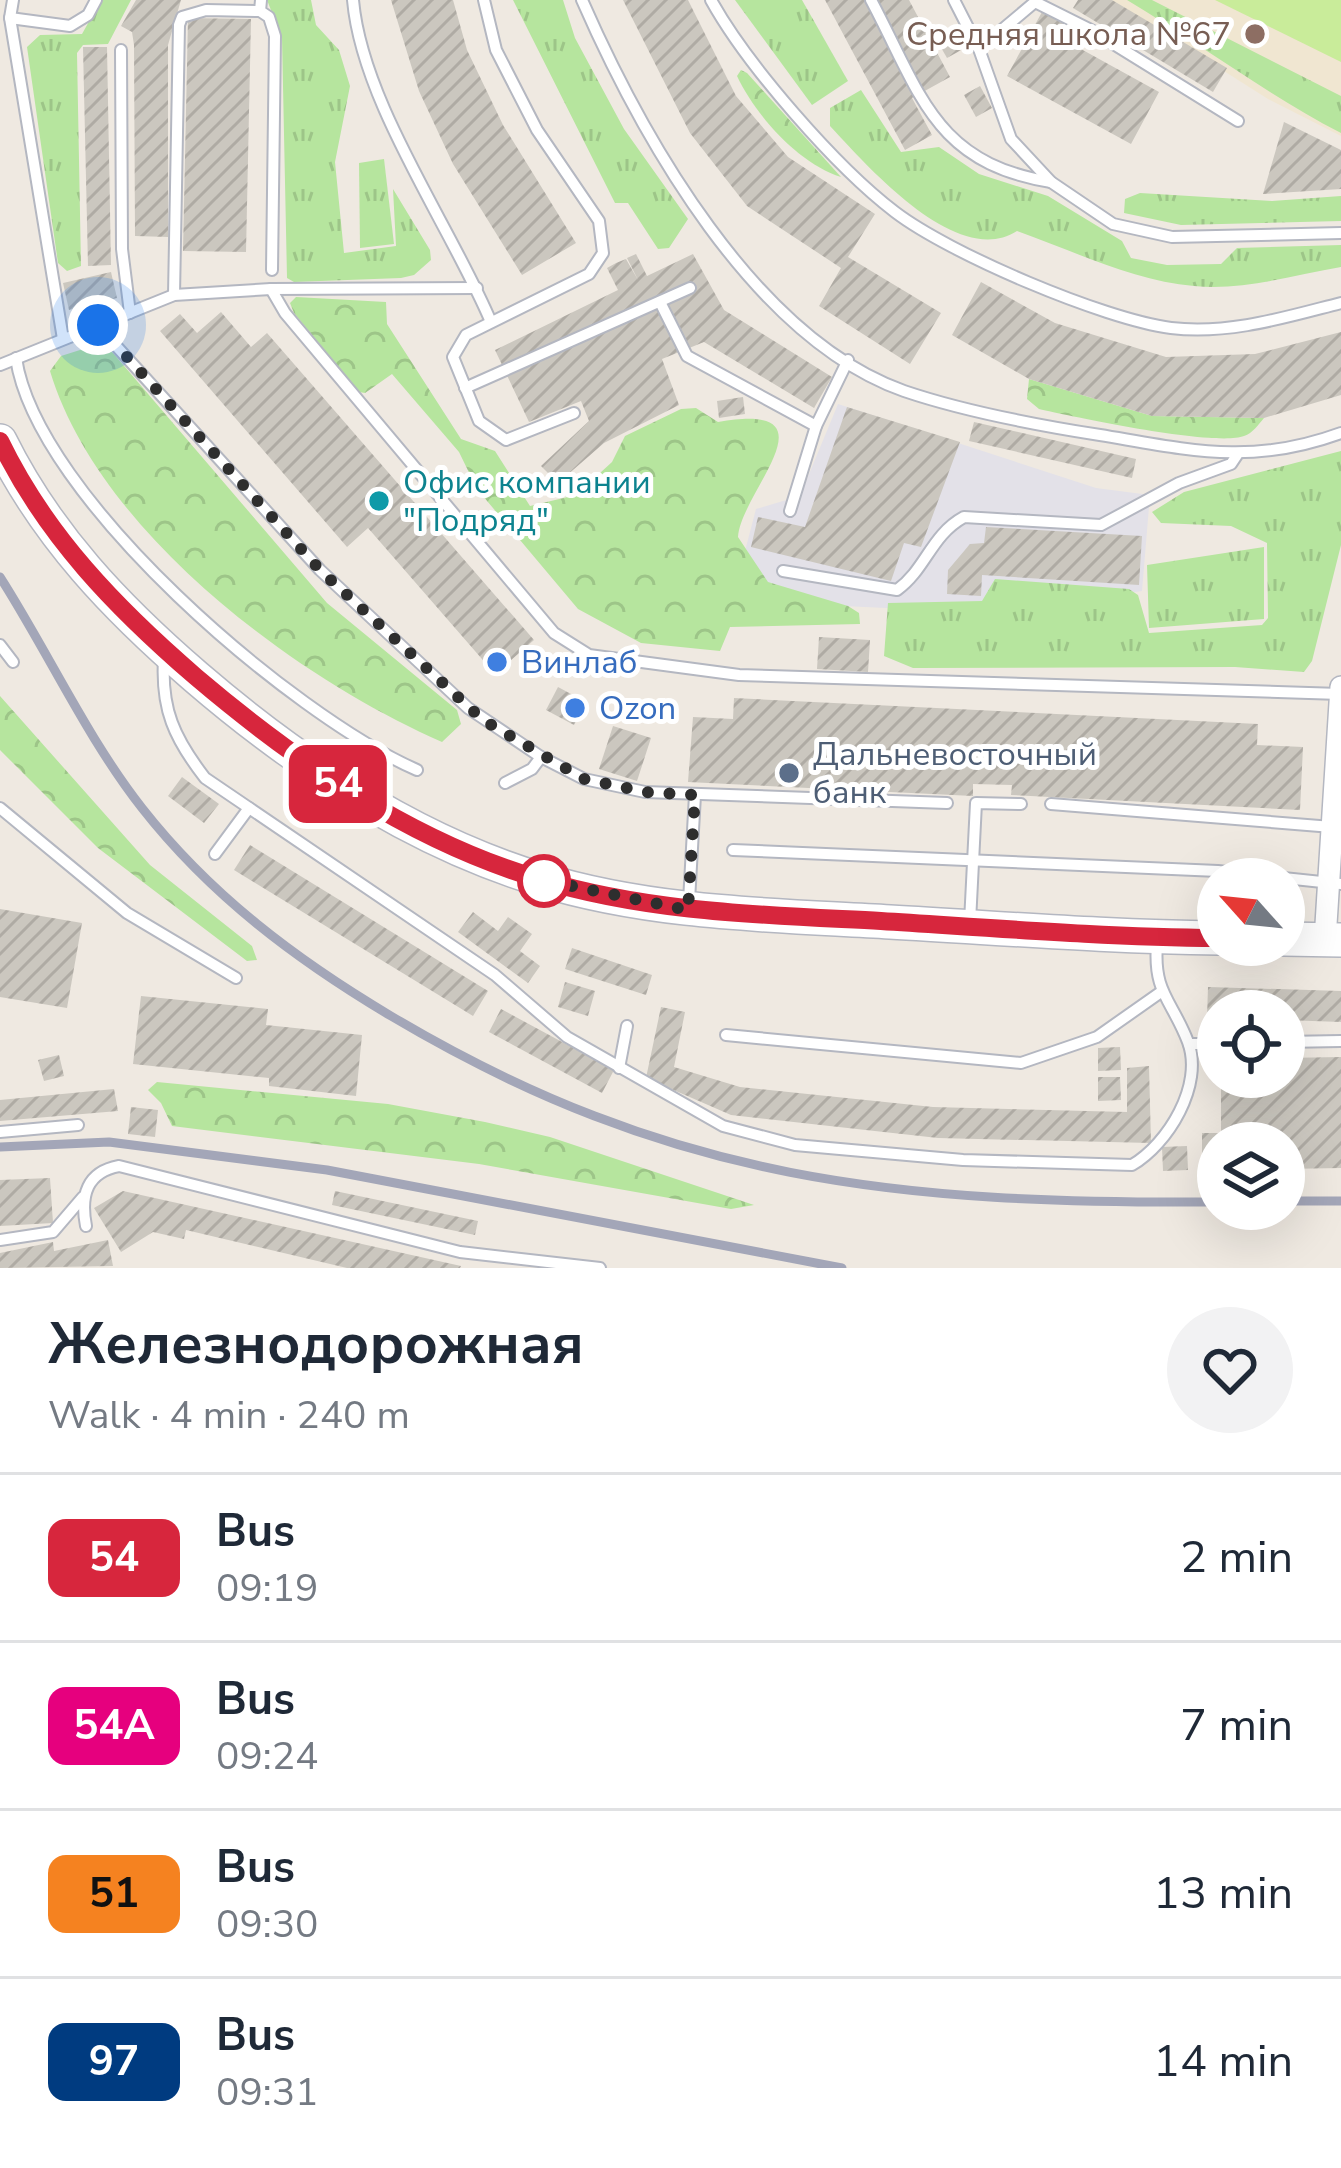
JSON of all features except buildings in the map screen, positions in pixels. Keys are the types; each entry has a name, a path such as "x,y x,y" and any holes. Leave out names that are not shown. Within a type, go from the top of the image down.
{"main road":[{"path":"0,441 28,499 86,573 249,722 375,806 538,879 688,910 1197,938"}],"street":[{"path":"1333,940 1332,827 1340,691"}],"lane":[{"path":"13,0 10,18 63,338"},
{"path":"10,18 70,26 88,15 96,0"},
{"path":"353,0 356,30 391,116 491,322"},
{"path":"484,0 496,50 537,130 599,221 603,253 589,274 466,335 453,357 479,421 506,440 574,412"},
{"path":"582,0 650,132 744,274 791,320 848,360 902,390 1070,431 1237,455 1270,454 1341,433"},
{"path":"710,0 755,65 883,203 912,224 1065,298 1170,328 1251,326 1341,303"},
{"path":"871,0 946,136 981,164 1051,182"},
{"path":"954,0 979,49 1011,139 1051,182 1113,224 1172,237 1341,232"},
{"path":"979,49 1036,2 1238,122"},
{"path":"174,295 179,25 182,17 206,10 261,6 275,36 272,270"},
{"path":"121,50 122,249 130,313"},
{"path":"0,365 174,295 271,289 477,288"},
{"path":"465,388 690,288"},
{"path":"271,289 284,313 554,633 590,655 739,675 1340,691"},
{"path":"660,302 687,356 816,426"},
{"path":"98,325 320,570 469,708 541,757 584,779 645,792 947,803"},
{"path":"16,358 29,400 70,471 197,616 322,718 417,770"},
{"path":"790,511 816,426 848,360"},
{"path":"783,571 897,590 916,576 946,527 964,517 1102,525 1179,483 1231,464 1237,455"},
{"path":"0,645 13,662"},
{"path":"164,649 161,703 181,747 205,778 495,975 567,1037 723,1126 795,1145 982,1161 1132,1165 1155,1151 1171,1127 1190,1069 1189,1044 1154,979 1157,938"},
{"path":"505,783 532,769 541,757"},
{"path":"688,910 695,795"},
{"path":"970,926 976,803 1021,804"},
{"path":"1051,805 1332,827"},
{"path":"0,808 127,913 236,978"},
{"path":"215,854 249,808"},
{"path":"734,850 1277,874 1335,884"},
{"path":"726,1035 1021,1063 1097,1037 1161,992"},
{"path":"619,1068 627,1026"},
{"path":"1305,1042 1341,1041"},
{"path":"1189,1044 1197,1044"},
{"path":"0,1132 78,1125"},
{"path":"0,1240 53,1232 102,1169 119,1166 460,1252 599,1268"},
{"path":"85,1195 86,1226"}],"shaded area":[{"name":"Средняя школа №67","path":"1112,0 1341,0 1341,136 1268,99"},
{"path":"838,404 1096,488 1150,495 1142,591 994,613 732,601 756,509 800,496"}],"green space":[{"path":"101,0 131,0 108,44 83,45 77,53 81,266 67,271 58,263 27,47 40,35 82,34"},
{"path":"267,0 311,0 316,25 339,50 350,86 335,162 344,253 396,246 393,189 430,250 431,260 414,275 294,282 287,278 282,38"},
{"path":"513,0 563,0 575,38 624,129 688,219 669,248 658,249 628,203 615,203"},
{"path":"735,0 802,0 848,81 812,105"},
{"path":"1127,0 1152,0 1341,96 1341,133 1286,102"},
{"path":"1215,0 1341,0 1341,62"},
{"path":"741,70 841,177 825,171 780,137 745,91 737,76"},
{"path":"861,90 901,152 939,147 979,174 1048,196 1122,241 1131,258 1167,265 1221,264 1237,248 1341,245 1341,267 1249,284 1194,286 1126,272 1017,231 994,239 969,237 916,209 830,126 830,108"},
{"path":"384,159 394,244 360,248 359,163"},
{"path":"1140,193 1272,201 1341,196 1341,221 1181,225 1124,213 1125,199"},
{"path":"296,297 386,302 387,324 461,439 495,451 530,506 576,495 612,462 625,436 681,409 696,408 718,422 754,419 773,425 779,437 775,454 738,537 768,582 848,606 859,613 860,624 730,627 720,651 641,643 578,609 477,489 459,452 392,374 365,393 359,392 294,313 290,303"},
{"path":"99,344 113,353 327,603 457,710 461,724 442,742 325,680 266,639 156,542 111,487 75,430 50,371 61,356"},
{"path":"1029,379 1152,416 1264,418 1247,435 1229,438 1144,430 1039,409 1027,399"},
{"path":"1341,451 1341,545 1312,661 1304,672 1235,667 913,668 884,656 888,603 982,601 995,579 1129,589 1138,595 1149,633 1262,625 1268,618 1267,543 1231,526 1161,523 1152,512 1184,492"},
{"path":"1264,547 1264,619 1149,628 1147,565"},
{"path":"0,696 150,865 252,946 257,960 247,961 98,848 0,750"},
{"path":"157,1082 388,1104 485,1122 550,1137 754,1205 731,1209 479,1164 172,1126 161,1103 148,1090"}],"railway":[{"path":"0,577 122,781 197,870 257,924 322,972 494,1072 594,1116 692,1149 790,1172 890,1188 994,1197 1197,1202"},
{"path":"0,1147 109,1142 327,1170 842,1268"},
{"path":"1305,1201 1341,1201"}],"bus line":[{"name":"54","path":"0,441 28,499 86,573 164,649 249,722 308,764 375,806 487,861 568,887 688,910 1197,938"}],"place":[{"name":"Средняя школа №67","path":"1255,34"},
{"name":"Офис компании \"Подряд\"","path":"379,501"},
{"name":"Винлаб","path":"497,662"},
{"name":"Ozon","path":"575,708"},
{"name":"Дальневосточный банк","path":"789,773"}],"route":[{"path":"98,325 287,537 483,720 584,779 645,792 695,795 688,910 538,879 544,881"}]}
